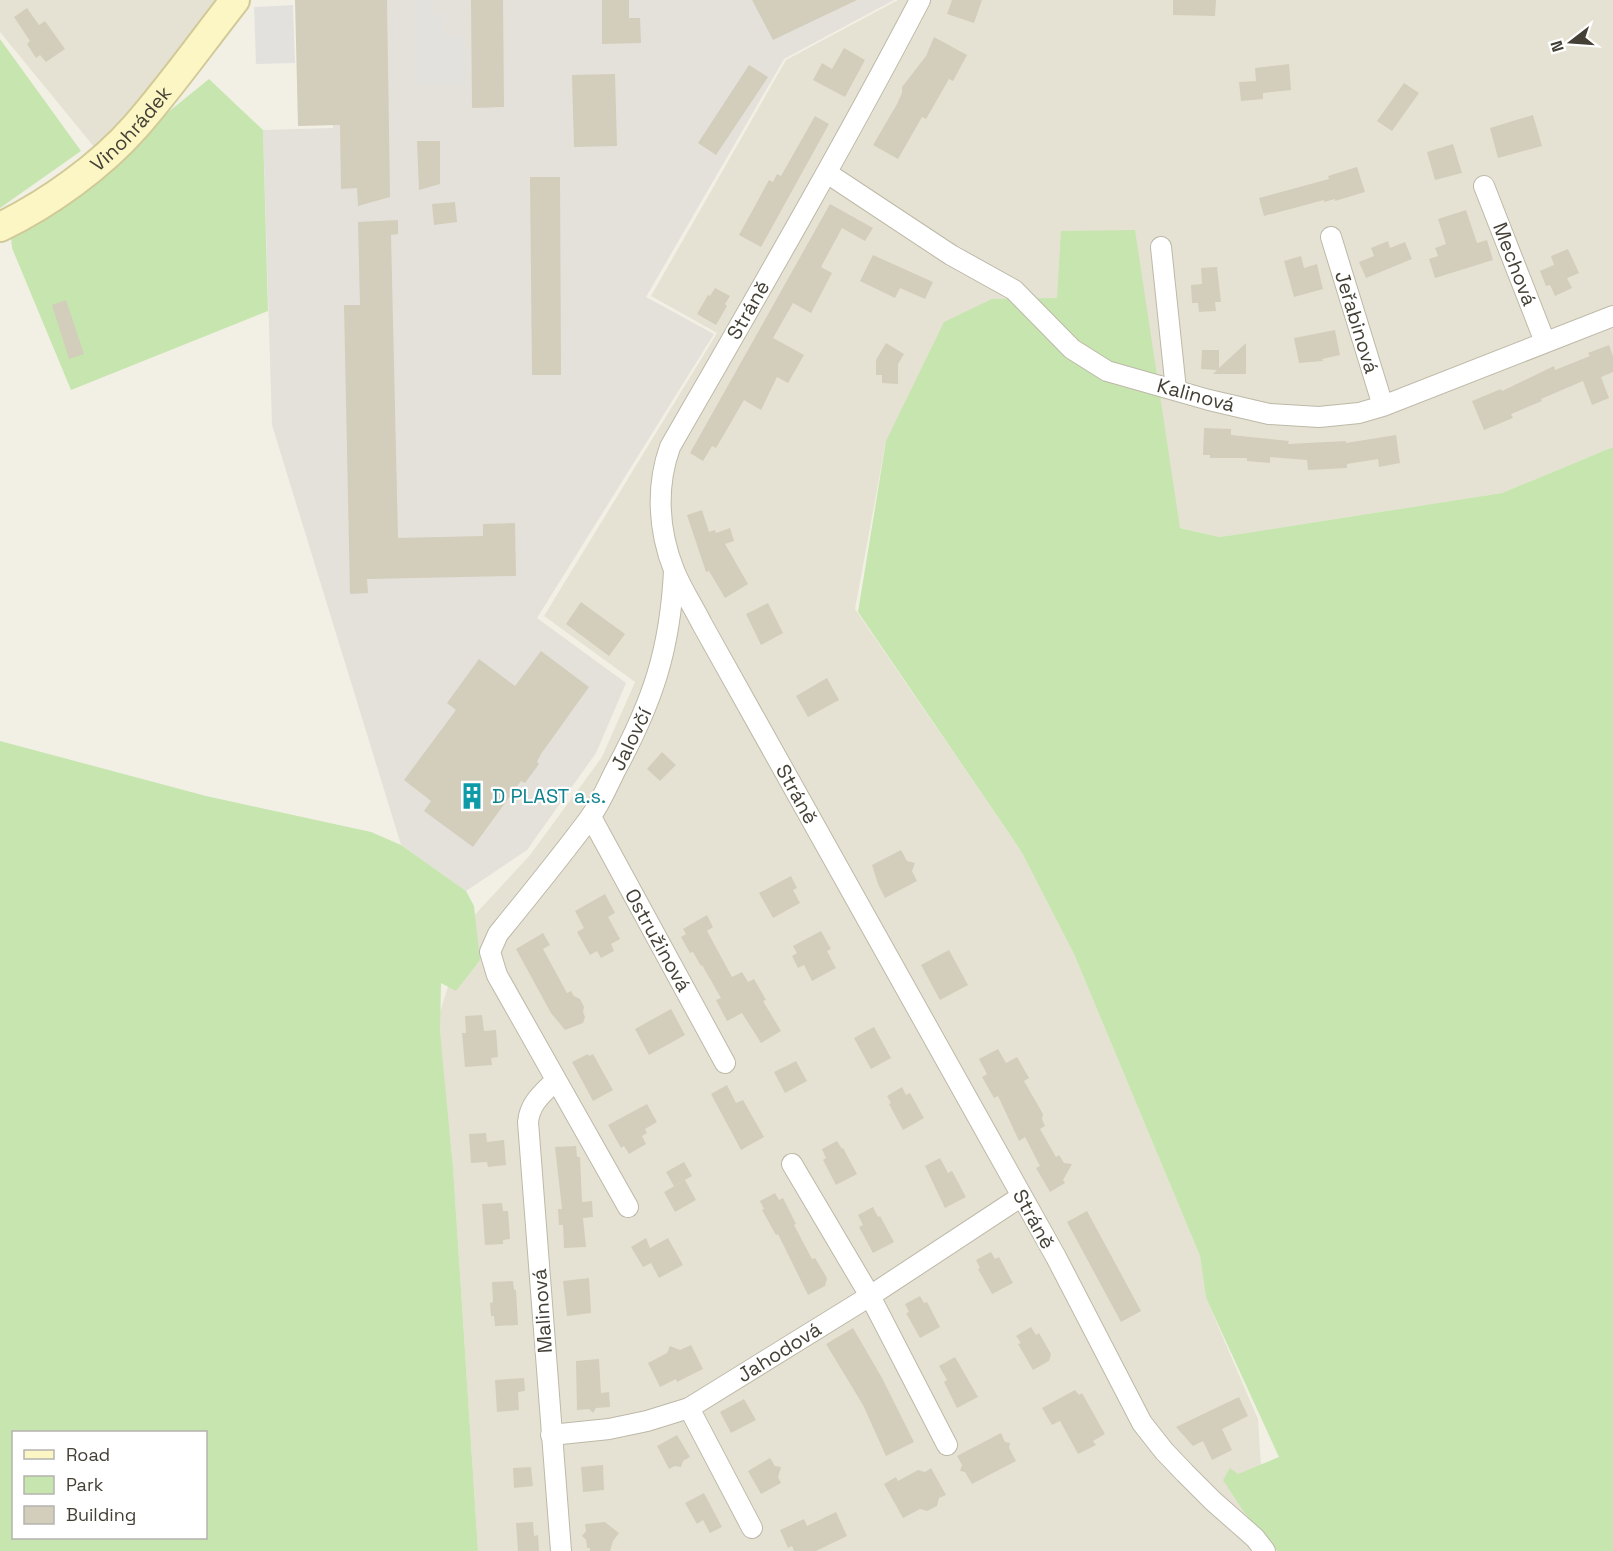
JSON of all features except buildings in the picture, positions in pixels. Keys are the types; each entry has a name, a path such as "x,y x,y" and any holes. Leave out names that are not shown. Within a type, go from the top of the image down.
{"street":[{"name":"Vinohrádek","path":"0,227 47,200 107,154 135,127 235,0"},
{"name":"Stráně","path":"920,0 827,173 670,447 662,467 659,490 662,523 674,571 1022,1196 1142,1423 1185,1473 1255,1538 1265,1551"},
{"name":"Kalinová","path":"827,173 951,255 1014,290 1072,349 1107,371 1209,400 1269,414 1319,417 1359,413 1383,406 1613,316"},
{"name":"Mechová","path":"1484,186 1545,342"},
{"name":"Jeřabinová","path":"1331,237 1383,406"},
{"path":"1161,247 1176,390"},
{"name":"Jalovčí","path":"555,1081 497,975 490,952 493,943 591,817 631,741 652,696 665,648 674,571"},
{"name":"Ostružinová","path":"591,817 725,1063"},
{"path":"555,1081 628,1206"},
{"name":"Malinová","path":"555,1081 534,1103 529,1112 528,1122 561,1551"},
{"path":"792,1164 870,1296 947,1444"},
{"name":"Jahodová","path":"551,1435 609,1429 647,1421 688,1408 870,1296 1022,1196"},
{"path":"688,1408 752,1527"}],"shaded area":[{"path":"0,0 219,0 177,57 95,148 0,32"},
{"path":"332,0 894,0 784,59 646,297 714,334 537,618 626,683 596,753 527,850 466,891 401,845 272,425 263,130 333,128"},
{"path":"415,0 432,0 432,13 443,13 444,38 464,37 465,84 417,85"},
{"path":"898,0 1613,0 1613,447 1502,493 1220,537 1078,504 886,441 855,609 1021,851 1074,954 1200,1256 1206,1298 1258,1419 1265,1528 1273,1551 478,1551 453,1167 438,1018 469,921 530,855 602,757 635,682 544,616 717,333 651,296 786,60"},
{"path":"293,5 295,63 256,64 254,7"}],"green space":[{"path":"0,39 81,151 0,208"},
{"path":"209,79 263,130 268,311 71,390 12,248 11,237 23,230"},
{"path":"1135,230 1180,528 1220,537 1502,493 1613,447 1613,1551 1277,1551 1244,1512 1223,1480 1230,1468 1238,1474 1279,1457 1206,1298 1200,1256 1074,954 1021,851 858,612 886,441 944,322 992,299 1057,298 1061,231"},
{"path":"0,741 206,796 371,832 401,845 466,891 474,906 480,960 456,991 441,983 440,1032 453,1167 478,1551 0,1551"}],"place":[{"name":"D PLAST a.s.","path":"472,796"}]}
